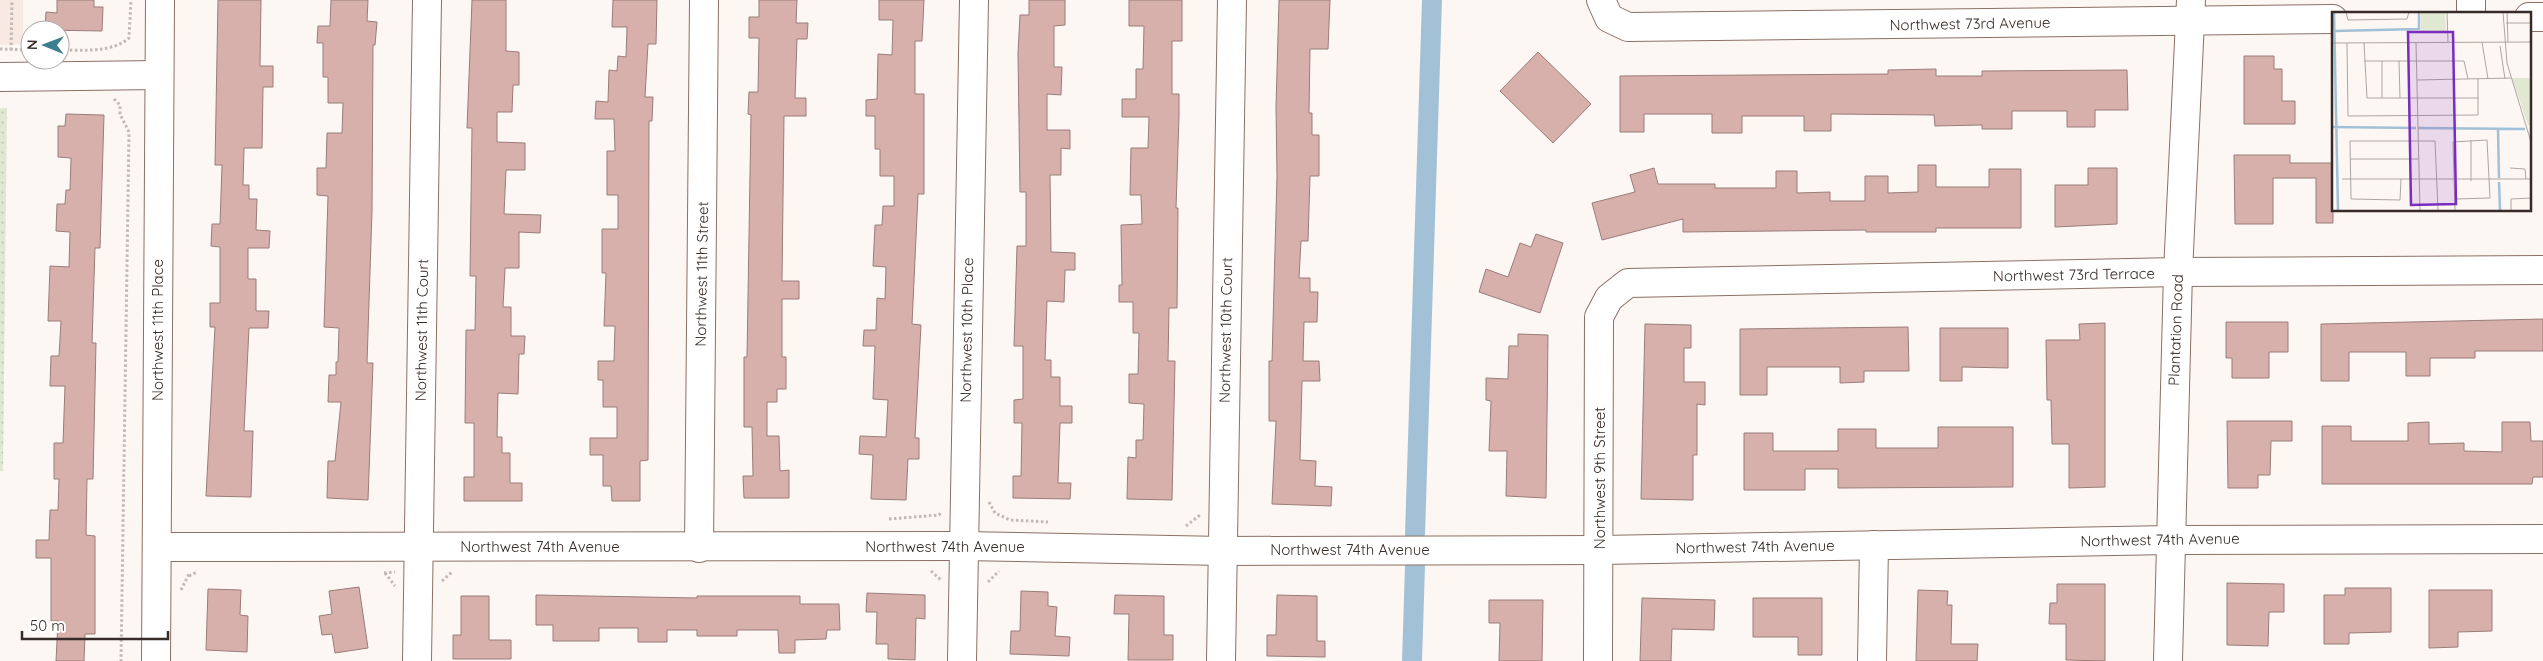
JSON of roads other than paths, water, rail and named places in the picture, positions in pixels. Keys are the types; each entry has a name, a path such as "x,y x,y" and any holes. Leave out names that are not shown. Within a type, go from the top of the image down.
{"street":[{"name":"Northwest 11th Place","path":"156,661 158,75 160,0"},
{"name":"Northwest 11th Court","path":"417,661 428,0"},
{"name":"Northwest 11th Street","path":"699,548 704,0"},
{"name":"Northwest 10th Place","path":"962,661 962,546 974,0"},
{"name":"Northwest 10th Court","path":"1222,661 1222,551 1232,0"},
{"name":"Northwest 73rd Avenue","path":"1605,9 1628,27 2190,11 2332,19"},
{"name":"Plantation Road","path":"2168,661 2178,272 2190,11"},
{"path":"2530,17 2543,17"},
{"path":"0,77 158,75"},
{"name":"Northwest 73rd Terrace","path":"1609,298 1628,283 2178,272 2543,270"},
{"name":"Northwest 9th Street","path":"1598,661 1600,317 1609,298"},
{"name":"Northwest 74th Avenue","path":"157,547 699,548 962,546 1222,551 1600,550 2170,540 2543,539"},
{"path":"1872,661 1874,545"}],"waterway":[{"path":"1415,534 1432,0"},
{"path":"1412,661 1415,566"}]}
